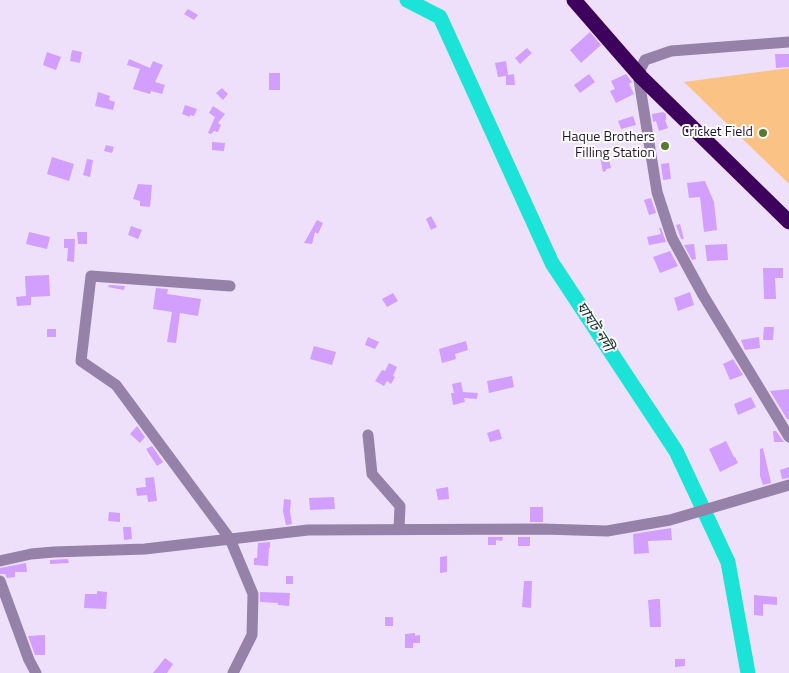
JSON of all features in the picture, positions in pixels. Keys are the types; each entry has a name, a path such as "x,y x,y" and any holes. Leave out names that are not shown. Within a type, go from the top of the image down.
{"highway":[{"path":"574,0 638,74 789,222"}],"street":[{"path":"789,42 671,51 645,60 638,74 657,192 672,238 703,295 789,437"},
{"path":"230,286 91,276 81,361 116,385 230,539 253,594 252,634 233,673"},
{"path":"368,435 372,474 400,506 398,529"},
{"path":"0,561 31,554 146,549 308,530 543,529 607,531 670,520 789,485"},
{"path":"0,581 29,660 36,673"}],"shaded area":[{"name":"Cricket Field","path":"789,68 789,184 684,82"}],"building":[{"path":"188,9 198,15 194,20 184,14"},
{"path":"590,32 601,45 581,63 570,50"},
{"path":"527,48 532,53 520,64 515,58"},
{"path":"72,50 82,52 80,63 70,61"},
{"path":"47,52 61,57 56,70 43,65"},
{"path":"775,54 789,54 789,67 776,68"},
{"path":"129,59 150,68 153,61 163,65 155,82 165,85 162,94 151,91 150,94 133,89 140,69 127,65"},
{"path":"506,61 508,75 514,74 515,85 506,85 506,76 498,77 495,63"},
{"path":"269,73 280,73 280,90 269,90"},
{"path":"589,74 595,82 580,93 574,85"},
{"path":"626,74 632,82 629,84 634,94 616,103 610,91 615,89 611,81"},
{"path":"222,88 228,94 223,100 216,93"},
{"path":"98,92 110,96 109,100 115,102 113,110 95,106"},
{"path":"185,105 197,109 194,116 190,115 190,117 182,114"},
{"path":"213,106 225,114 218,123 221,125 218,132 214,131 211,134 208,133 215,117 209,113"},
{"path":"663,112 666,114 665,120 668,128 659,131 656,121 653,122 652,114"},
{"path":"633,116 636,125 621,129 618,121"},
{"path":"212,142 225,143 224,151 212,150"},
{"path":"106,145 114,147 112,153 104,151"},
{"path":"642,149 644,157 633,159 632,150"},
{"path":"599,152 606,152 606,160 609,159 611,168 603,172"},
{"path":"52,157 74,164 69,181 47,174"},
{"path":"87,159 93,160 90,177 83,175"},
{"path":"669,163 671,179 663,180 661,164"},
{"path":"705,181 714,202 717,230 704,232 700,197 689,198 687,183"},
{"path":"138,184 152,185 150,207 140,206 140,201 133,199"},
{"path":"651,198 656,213 649,215 644,200"},
{"path":"431,216 437,227 431,230 426,219"},
{"path":"317,220 323,223 318,234 315,232 312,244 304,243"},
{"path":"680,224 684,239 681,239 676,225"},
{"path":"131,226 142,230 138,239 128,235"},
{"path":"659,228 661,228 666,242 649,245 647,237 661,234"},
{"path":"29,232 50,237 47,249 26,244"},
{"path":"77,232 87,232 87,244 78,244"},
{"path":"64,239 75,239 74,262 67,261 68,248 64,248"},
{"path":"694,244 696,259 692,260 684,245"},
{"path":"727,244 728,260 707,261 705,245"},
{"path":"670,251 678,266 660,273 653,257"},
{"path":"763,268 783,268 783,278 775,278 776,299 764,299"},
{"path":"49,275 50,296 31,297 31,305 17,306 16,297 26,296 25,276"},
{"path":"109,285 125,286 124,290 108,287"},
{"path":"156,288 168,289 167,294 201,299 198,316 180,313 176,343 167,342 172,312 153,309"},
{"path":"690,292 694,305 678,311 674,298"},
{"path":"393,293 398,301 387,307 382,299"},
{"path":"764,327 774,327 773,340 763,340"},
{"path":"47,329 56,329 56,337 47,337"},
{"path":"368,337 379,342 375,349 365,345"},
{"path":"759,337 760,348 745,350 741,340"},
{"path":"466,341 468,350 455,354 456,359 442,363 439,349"},
{"path":"314,346 336,352 332,365 310,359"},
{"path":"733,359 743,375 730,380 723,364"},
{"path":"389,363 397,367 393,376 395,377 391,384 387,381 384,386 375,381 382,370 385,371"},
{"path":"512,376 514,387 489,393 487,381"},
{"path":"461,382 463,392 478,393 477,399 464,398 465,402 453,405 451,393 454,393 452,384"},
{"path":"789,389 789,419 787,419 770,391"},
{"path":"751,397 756,407 738,415 734,404"},
{"path":"137,426 145,437 140,443 130,434"},
{"path":"499,429 502,439 490,442 487,433"},
{"path":"773,431 776,431 784,442 774,442"},
{"path":"726,441 738,463 720,472 709,449"},
{"path":"152,446 163,462 157,466 146,449"},
{"path":"763,448 771,483 763,485 760,476 760,449"},
{"path":"789,467 789,478 782,479 780,470"},
{"path":"154,477 157,501 148,502 147,495 137,496 136,488 146,487 145,478"},
{"path":"448,487 449,499 438,500 436,489"},
{"path":"334,497 335,509 310,510 309,498"},
{"path":"284,499 291,500 292,524 286,525 283,511"},
{"path":"530,507 543,507 543,522 530,522"},
{"path":"109,512 120,513 120,522 108,521"},
{"path":"123,527 131,527 132,539 124,540"},
{"path":"671,528 672,540 648,541 649,553 634,554 633,534"},
{"path":"488,537 503,537 502,541 496,540 496,545 488,545"},
{"path":"518,537 530,537 530,546 518,546"},
{"path":"270,542 268,566 254,565 254,558 257,558 258,543"},
{"path":"447,556 447,572 440,573 440,557"},
{"path":"68,559 69,563 50,564 50,560"},
{"path":"26,563 27,572 15,572 15,577 7,578 5,574 0,574 0,568"},
{"path":"286,576 293,576 293,584 286,584"},
{"path":"524,581 532,581 531,608 522,607"},
{"path":"97,591 107,592 106,609 84,608 85,594 97,594"},
{"path":"260,592 290,593 289,606 260,602"},
{"path":"754,595 777,597 777,605 763,604 763,616 754,615"},
{"path":"660,599 661,627 650,627 648,600"},
{"path":"385,617 393,617 393,626 385,626"},
{"path":"415,633 415,636 420,635 420,643 413,643 413,648 405,648 405,634"},
{"path":"45,635 45,655 35,655 28,636"},
{"path":"165,658 173,664 167,673 153,673"},
{"path":"675,659 685,659 685,666 675,667"}],"waterway":[{"name":"ঘাঘট নদী","path":"407,0 440,17 552,263 676,451 728,562 748,673"}],"place":[{"name":"Cricket Field","path":"763,133"},
{"name":"Haque Brothers Filling Station","path":"665,146"}]}
